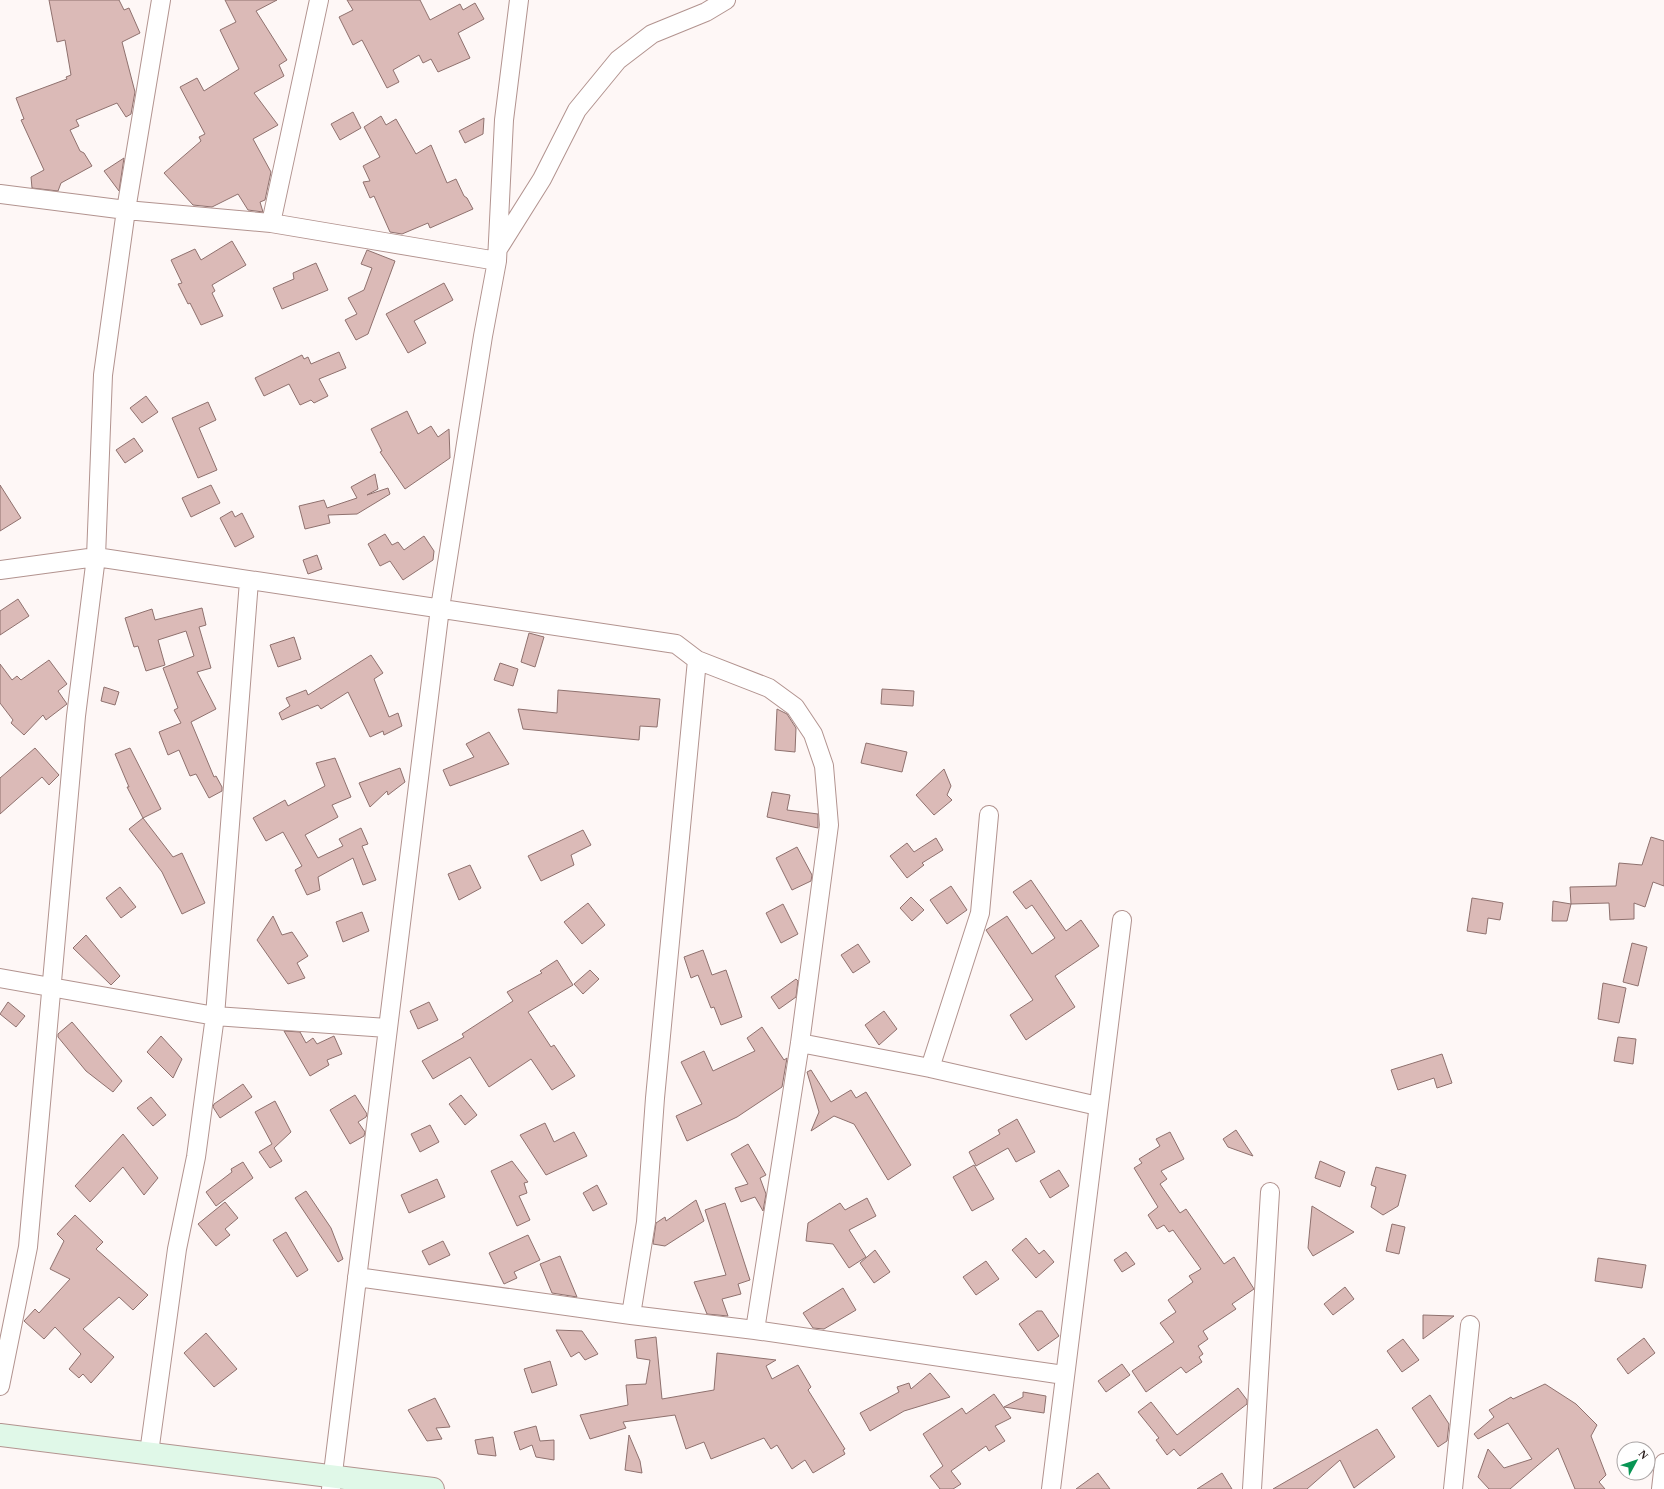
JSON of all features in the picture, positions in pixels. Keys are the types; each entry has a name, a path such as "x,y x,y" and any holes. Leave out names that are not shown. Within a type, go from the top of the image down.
{"street":[{"path":"0,1386 28,1247 76,716 96,557 104,375 126,210 161,0"},
{"path":"271,223 319,0"},
{"path":"332,1482 440,608 482,336 497,256 504,120 519,0"},
{"path":"497,256 542,180 577,110 618,60 652,34 706,12 726,0"},
{"path":"0,194 126,210 271,223 497,256"},
{"path":"0,570 96,557 676,644 697,660 769,688 795,707 813,734 824,766 829,825 800,1043 755,1330"},
{"path":"149,1453 177,1249 196,1157 214,1016 249,581"},
{"path":"631,1315 646,1222 655,1098 697,660"},
{"path":"930,1068 980,914 988,815"},
{"path":"1051,1489 1064,1375 1122,920"},
{"path":"0,978 214,1016 387,1028"},
{"path":"800,1043 930,1068 1098,1106"},
{"path":"1252,1489 1270,1192"},
{"path":"357,1277 631,1315 755,1330 1064,1375"},
{"path":"1453,1489 1470,1325"},
{"path":"0,1435 149,1453 332,1482 433,1489"},
{"path":"1661,1489 1664,1463"}],"building":[{"path":"49,0 119,0 124,10 129,8 140,33 122,42 135,92 131,114 126,117 117,103 76,120 79,126 70,130 80,151 84,153 92,166 61,183 58,191 32,188 31,177 44,170 21,120 24,119 16,98 67,79 66,77 71,75 65,40 57,42"},
{"path":"225,0 277,0 256,11 287,60 279,65 284,76 254,93 278,125 253,139 271,172 265,200 260,202 263,212 248,210 238,194 212,207 193,205 164,173 201,141 199,137 205,134 180,87 197,78 204,91 239,69 220,30 236,22"},
{"path":"347,0 420,0 430,20 460,4 463,10 475,3 484,19 458,33 470,58 438,72 431,59 423,63 419,55 393,70 399,82 387,88 362,40 353,45 339,17 353,10"},
{"path":"353,112 361,128 340,140 331,124"},
{"path":"381,116 386,125 396,119 416,154 431,145 447,183 456,179 464,196 467,198 473,209 430,228 428,223 402,234 390,232 374,196 370,198 363,182 370,181 363,166 380,157 364,127"},
{"path":"484,118 483,134 465,143 459,131"},
{"path":"124,158 119,191 104,171"},
{"path":"232,241 246,265 212,285 215,291 212,293 223,316 201,325 178,284 182,283 171,260 195,249 201,260"},
{"path":"367,250 395,261 368,334 356,340 345,320 357,314 348,298 364,290 372,268 361,264"},
{"path":"316,263 328,290 282,309 273,288 294,279 293,273"},
{"path":"444,283 453,300 414,321 426,343 408,353 386,314"},
{"path":"339,352 346,368 319,379 328,396 314,403 311,400 300,405 289,384 264,396 255,378 302,355 304,359 308,357 311,364"},
{"path":"146,396 158,412 142,423 130,408"},
{"path":"208,402 216,420 199,428 217,470 198,478 172,418"},
{"path":"407,411 418,434 431,426 438,437 449,429 450,458 405,489 380,452 382,451 371,429"},
{"path":"134,438 143,451 125,463 116,450"},
{"path":"375,474 378,489 367,495 388,488 390,494 357,514 328,515 330,523 305,529 299,506 324,500 327,508 357,498 351,487"},
{"path":"0,485 21,518 0,531"},
{"path":"211,485 220,503 191,517 182,498"},
{"path":"232,511 235,517 242,513 254,537 235,547 220,518"},
{"path":"385,534 392,545 398,542 404,550 424,536 434,551 433,560 403,580 390,561 380,566 368,544"},
{"path":"317,555 322,569 308,574 303,560"},
{"path":"18,599 29,616 0,635 0,611"},
{"path":"202,608 206,625 199,627 211,668 197,672 216,709 191,722 214,777 216,776 222,787 222,791 209,798 196,774 190,776 179,750 168,755 159,732 181,723 174,710 178,708 163,668 194,656 186,631 158,640 165,665 146,671 138,646 134,647 125,618 152,609 155,620"},
{"path":"529,633 544,637 535,667 521,662"},
{"path":"294,637 301,659 278,667 270,645"},
{"path":"371,655 383,673 374,679 389,717 398,713 402,726 384,735 383,731 370,737 348,692 321,709 318,705 282,720 279,713 290,706 286,698 306,690 308,695"},
{"path":"49,660 67,684 58,691 67,704 46,720 43,715 24,735 11,723 13,720 0,703 0,664 12,680 17,676 21,680"},
{"path":"500,663 518,669 513,686 494,680"},
{"path":"104,687 119,692 115,705 101,701"},
{"path":"882,689 914,691 913,706 881,704"},
{"path":"558,690 660,699 657,727 640,726 639,740 523,729 518,709 557,713"},
{"path":"777,709 787,714 796,728 795,752 775,750"},
{"path":"489,732 509,764 450,786 443,770 474,757 466,744"},
{"path":"866,743 907,752 902,772 861,763"},
{"path":"35,748 59,775 49,785 42,777 0,814 0,778"},
{"path":"130,748 161,809 143,818 127,787 129,787 115,754"},
{"path":"335,758 351,797 332,805 338,817 305,835 318,858 343,846 339,839 361,828 368,844 362,846 376,880 363,885 353,858 318,877 320,890 307,895 295,870 302,866 283,832 266,841 253,818 285,800 288,806 325,786 316,763"},
{"path":"400,768 405,782 388,795 387,791 370,807 359,783"},
{"path":"944,769 951,786 947,795 952,800 934,815 916,795"},
{"path":"772,792 790,795 787,810 818,814 818,828 767,817"},
{"path":"143,818 173,857 182,853 205,903 182,914 162,872 129,829"},
{"path":"583,830 591,845 571,855 574,865 541,881 528,856"},
{"path":"1651,837 1664,841 1664,886 1653,882 1645,907 1634,903 1634,919 1610,920 1609,903 1571,904 1570,887 1616,886 1619,863 1642,865"},
{"path":"936,838 943,850 922,863 924,865 907,878 890,856 907,843 914,852"},
{"path":"797,847 812,875 811,881 792,890 776,858"},
{"path":"470,865 481,888 459,900 448,874"},
{"path":"1031,880 1066,931 1081,920 1099,946 1055,976 1075,1007 1026,1040 1010,1015 1033,1000 986,930 1007,916 1032,954 1055,938 1032,905 1026,909 1013,892"},
{"path":"951,886 967,910 947,924 930,900"},
{"path":"120,887 136,907 121,918 106,898"},
{"path":"911,897 924,910 912,921 900,908"},
{"path":"1472,898 1503,903 1500,920 1488,918 1486,934 1467,931"},
{"path":"1553,901 1571,904 1567,921 1552,921"},
{"path":"588,903 605,925 582,944 564,922"},
{"path":"783,904 798,934 781,943 766,913"},
{"path":"362,912 369,931 343,942 336,922"},
{"path":"273,916 282,935 292,932 308,956 297,963 305,978 288,984 257,940"},
{"path":"86,935 120,976 111,985 73,948"},
{"path":"1632,943 1647,947 1638,986 1623,982"},
{"path":"858,944 870,962 853,973 841,955"},
{"path":"703,950 712,975 726,970 742,1017 721,1025 714,1007 711,1008 698,975 691,978 684,957"},
{"path":"557,960 573,985 528,1012 551,1047 554,1045 575,1076 552,1090 531,1059 489,1087 470,1057 433,1079 422,1061 464,1037 462,1034 513,1001 507,992 542,973 540,971"},
{"path":"590,970 599,979 583,994 574,984"},
{"path":"796,979 798,981 796,997 779,1009 771,997"},
{"path":"1603,983 1626,988 1619,1023 1598,1019"},
{"path":"8,1002 25,1016 16,1027 0,1014"},
{"path":"429,1002 438,1020 418,1029 410,1011"},
{"path":"884,1011 897,1029 879,1045 865,1025"},
{"path":"72,1022 122,1081 113,1092 86,1071 58,1037 58,1034"},
{"path":"762,1027 784,1060 787,1058 782,1087 737,1117 687,1141 676,1116 702,1104 681,1062 704,1051 713,1071 755,1051 747,1038"},
{"path":"284,1031 300,1032 306,1043 313,1038 317,1044 334,1036 342,1054 327,1060 329,1065 310,1076"},
{"path":"161,1036 182,1059 173,1078 147,1052"},
{"path":"1618,1037 1636,1039 1633,1064 1614,1061"},
{"path":"1442,1054 1452,1083 1437,1088 1434,1078 1398,1090 1391,1070"},
{"path":"811,1070 831,1102 851,1090 856,1098 866,1092 911,1165 888,1180 854,1124 834,1116 811,1131 819,1112 807,1072"},
{"path":"243,1084 252,1097 220,1118 213,1107 214,1104"},
{"path":"355,1095 367,1114 366,1117 358,1122 365,1132 364,1136 350,1144 330,1110"},
{"path":"461,1095 477,1115 465,1125 449,1104"},
{"path":"151,1097 166,1115 153,1126 137,1108"},
{"path":"275,1101 291,1132 274,1148 282,1161 270,1168 259,1152 272,1144 255,1112"},
{"path":"1017,1119 1035,1152 1016,1162 1008,1148 976,1166 969,1152 1000,1134 998,1130"},
{"path":"545,1123 554,1142 574,1132 587,1156 546,1175 520,1135"},
{"path":"430,1125 439,1142 420,1152 411,1134"},
{"path":"1236,1130 1253,1156 1228,1147 1223,1139"},
{"path":"1170,1132 1184,1159 1161,1171 1167,1179 1160,1184 1180,1213 1186,1209 1224,1264 1234,1257 1254,1289 1232,1304 1236,1309 1203,1331 1208,1339 1198,1346 1203,1354 1199,1357 1202,1362 1186,1373 1181,1367 1146,1392 1132,1371 1174,1342 1160,1323 1176,1312 1168,1300 1193,1282 1189,1276 1201,1269 1173,1230 1169,1232 1164,1225 1157,1229 1148,1215 1158,1207 1134,1168 1142,1163 1139,1159 1160,1146 1156,1139"},
{"path":"123,1134 158,1178 144,1195 123,1167 90,1202 75,1186"},
{"path":"748,1144 766,1175 760,1178 766,1194 763,1211 755,1197 741,1202 735,1188 748,1184 731,1154"},
{"path":"512,1161 528,1182 524,1183 527,1193 519,1196 530,1220 517,1226 491,1171"},
{"path":"1320,1161 1345,1172 1340,1187 1315,1178"},
{"path":"243,1162 253,1178 216,1206 206,1192 232,1172 231,1169"},
{"path":"974,1165 994,1199 972,1211 953,1177"},
{"path":"1376,1167 1406,1175 1398,1206 1383,1215 1371,1207 1376,1187 1371,1185"},
{"path":"1059,1170 1069,1186 1050,1198 1040,1181"},
{"path":"437,1179 445,1197 409,1213 401,1195"},
{"path":"597,1185 607,1204 593,1211 583,1193"},
{"path":"306,1191 331,1228 343,1259 338,1262 295,1198"},
{"path":"867,1198 876,1216 849,1230 866,1257 849,1268 833,1244 806,1241 808,1223 840,1203 845,1210"},
{"path":"696,1200 704,1221 665,1246 653,1244 656,1223 665,1217 666,1221"},
{"path":"225,1202 238,1218 225,1229 230,1235 216,1246 198,1224"},
{"path":"725,1203 750,1280 738,1284 741,1294 722,1299 728,1316 707,1314 694,1282 726,1275 705,1210"},
{"path":"1312,1206 1354,1232 1313,1256 1308,1248"},
{"path":"75,1215 103,1242 96,1249 148,1295 133,1310 119,1297 83,1329 114,1357 91,1383 83,1374 79,1378 69,1369 81,1354 55,1327 44,1339 24,1321 35,1309 39,1313 70,1279 50,1269 64,1241 57,1234"},
{"path":"1392,1224 1405,1227 1399,1254 1386,1251"},
{"path":"286,1232 308,1270 297,1277 273,1240"},
{"path":"528,1235 540,1260 514,1272 517,1278 504,1284 489,1253"},
{"path":"1026,1238 1039,1254 1044,1250 1054,1262 1036,1278 1012,1250"},
{"path":"443,1241 450,1255 429,1265 422,1251"},
{"path":"875,1250 890,1272 874,1283 860,1263"},
{"path":"1126,1252 1135,1264 1122,1272 1114,1260"},
{"path":"560,1256 577,1297 552,1293 540,1264"},
{"path":"1598,1258 1646,1265 1642,1288 1595,1281"},
{"path":"986,1261 999,1279 976,1295 963,1277"},
{"path":"1345,1287 1354,1299 1333,1315 1324,1304"},
{"path":"843,1288 856,1310 824,1329 813,1328 803,1313"},
{"path":"1037,1311 1042,1311 1059,1336 1038,1351 1019,1324"},
{"path":"1423,1315 1454,1316 1423,1339"},
{"path":"556,1330 582,1331 598,1354 585,1360 579,1352 571,1357"},
{"path":"206,1333 237,1369 214,1387 184,1353"},
{"path":"656,1337 662,1399 714,1390 717,1353 776,1360 766,1366 772,1379 798,1365 811,1387 808,1390 845,1449 843,1450 845,1454 813,1473 805,1460 792,1469 777,1445 771,1449 764,1438 711,1459 704,1442 686,1449 675,1415 623,1422 626,1428 590,1439 580,1415 628,1405 626,1385 646,1384 650,1360 637,1358 635,1340"},
{"path":"1644,1338 1655,1353 1628,1374 1617,1359"},
{"path":"1403,1339 1419,1360 1402,1372 1387,1351"},
{"path":"550,1361 557,1385 532,1393 524,1369"},
{"path":"1122,1364 1130,1375 1106,1392 1098,1381"},
{"path":"930,1373 950,1397 904,1411 870,1431 860,1413 899,1392 897,1387 909,1383 911,1389"},
{"path":"1545,1384 1576,1404 1597,1425 1591,1436 1606,1475 1599,1482 1605,1489 1575,1489 1558,1448 1510,1489 1489,1489 1478,1477 1488,1449 1504,1468 1532,1459 1508,1423 1478,1439 1474,1434 1494,1417 1489,1410 1511,1397 1513,1399"},
{"path":"1238,1388 1247,1400 1247,1404 1180,1456 1174,1449 1167,1455 1156,1440 1159,1438 1138,1412 1151,1402 1177,1435"},
{"path":"1023,1392 1046,1396 1044,1413 1004,1407 1023,1397"},
{"path":"994,1394 1011,1418 995,1426 1005,1441 989,1451 986,1446 951,1471 961,1484 953,1489 940,1489 930,1476 943,1466 923,1434 962,1408 966,1414"},
{"path":"1430,1395 1449,1424 1447,1441 1438,1447 1412,1408"},
{"path":"435,1398 450,1427 436,1428 442,1439 427,1441 408,1410"},
{"path":"536,1426 540,1441 554,1440 554,1460 536,1457 532,1445 520,1450 514,1432"},
{"path":"1377,1429 1395,1457 1354,1488 1340,1460 1307,1489 1273,1489"},
{"path":"629,1435 640,1461 642,1473 625,1470"},
{"path":"493,1437 496,1456 478,1454 475,1440"},
{"path":"1098,1473 1110,1489 1076,1489"},
{"path":"1222,1473 1232,1489 1197,1489"}]}
